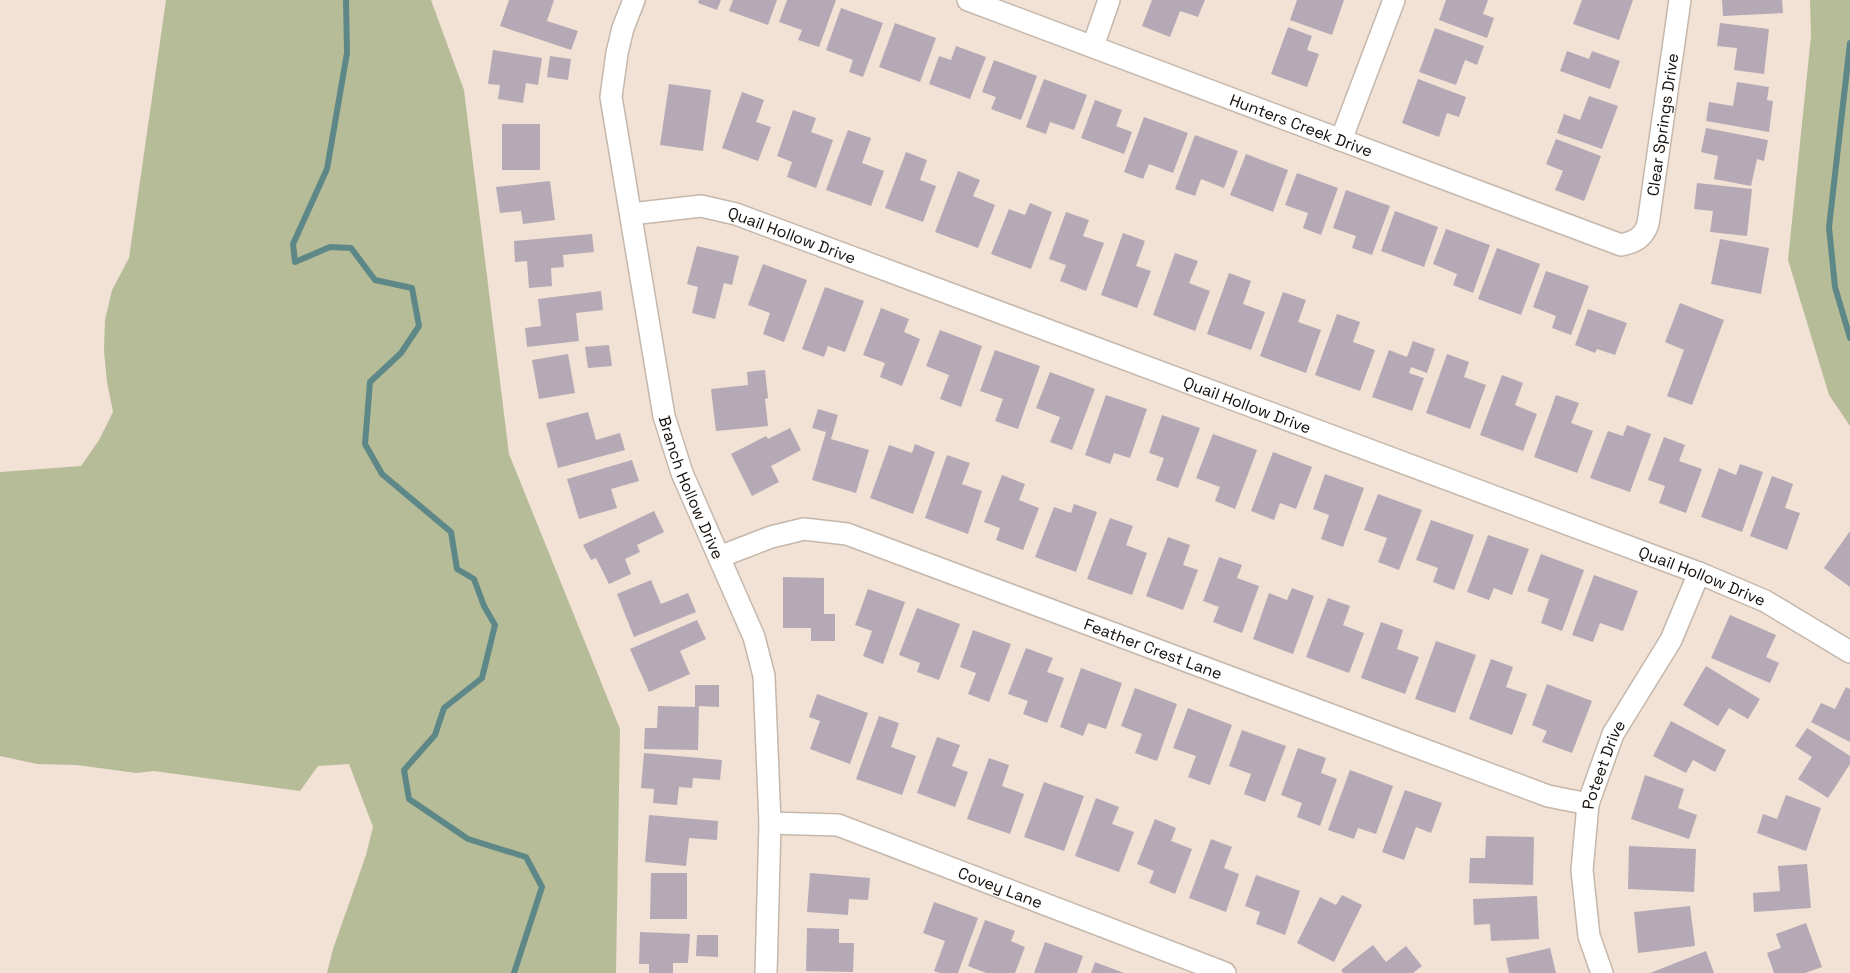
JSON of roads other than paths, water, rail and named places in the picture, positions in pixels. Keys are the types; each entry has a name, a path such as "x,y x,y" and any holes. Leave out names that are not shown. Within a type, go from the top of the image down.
{"street":[{"name":"Branch Hollow Drive","path":"634,0 623,28 617,53 611,97 664,416 682,473 754,638 764,676 770,823 766,973"},
{"name":"Hunters Creek Drive","path":"968,0 1621,245 1634,242"},
{"path":"1092,46 1109,0"},
{"path":"1341,140 1394,0"},
{"name":"Clear Springs Drive","path":"1634,242 1645,234 1648,224 1680,0"},
{"name":"Quail Hollow Drive","path":"632,214 701,206 736,214 1699,573 1766,601 1850,652"},
{"name":"Feather Crest Lane","path":"719,557 771,537 804,529 847,534 1548,796 1588,804"},
{"name":"Poteet Drive","path":"1602,973 1589,936 1582,870 1588,804 1613,734 1671,640 1699,573"},
{"name":"Covey Lane","path":"770,823 838,825 1225,973"}],"waterway":[{"path":"346,0 347,53 327,169 293,244 295,262 330,247 351,248 375,280 412,288 419,326 401,353 370,382 365,444 382,474 451,532 457,569 474,579 484,606 495,625 482,678 444,708 435,735 404,770 409,799 468,839 526,857 542,887 514,973"},
{"path":"1850,43 1829,227 1835,287 1850,338"}]}
